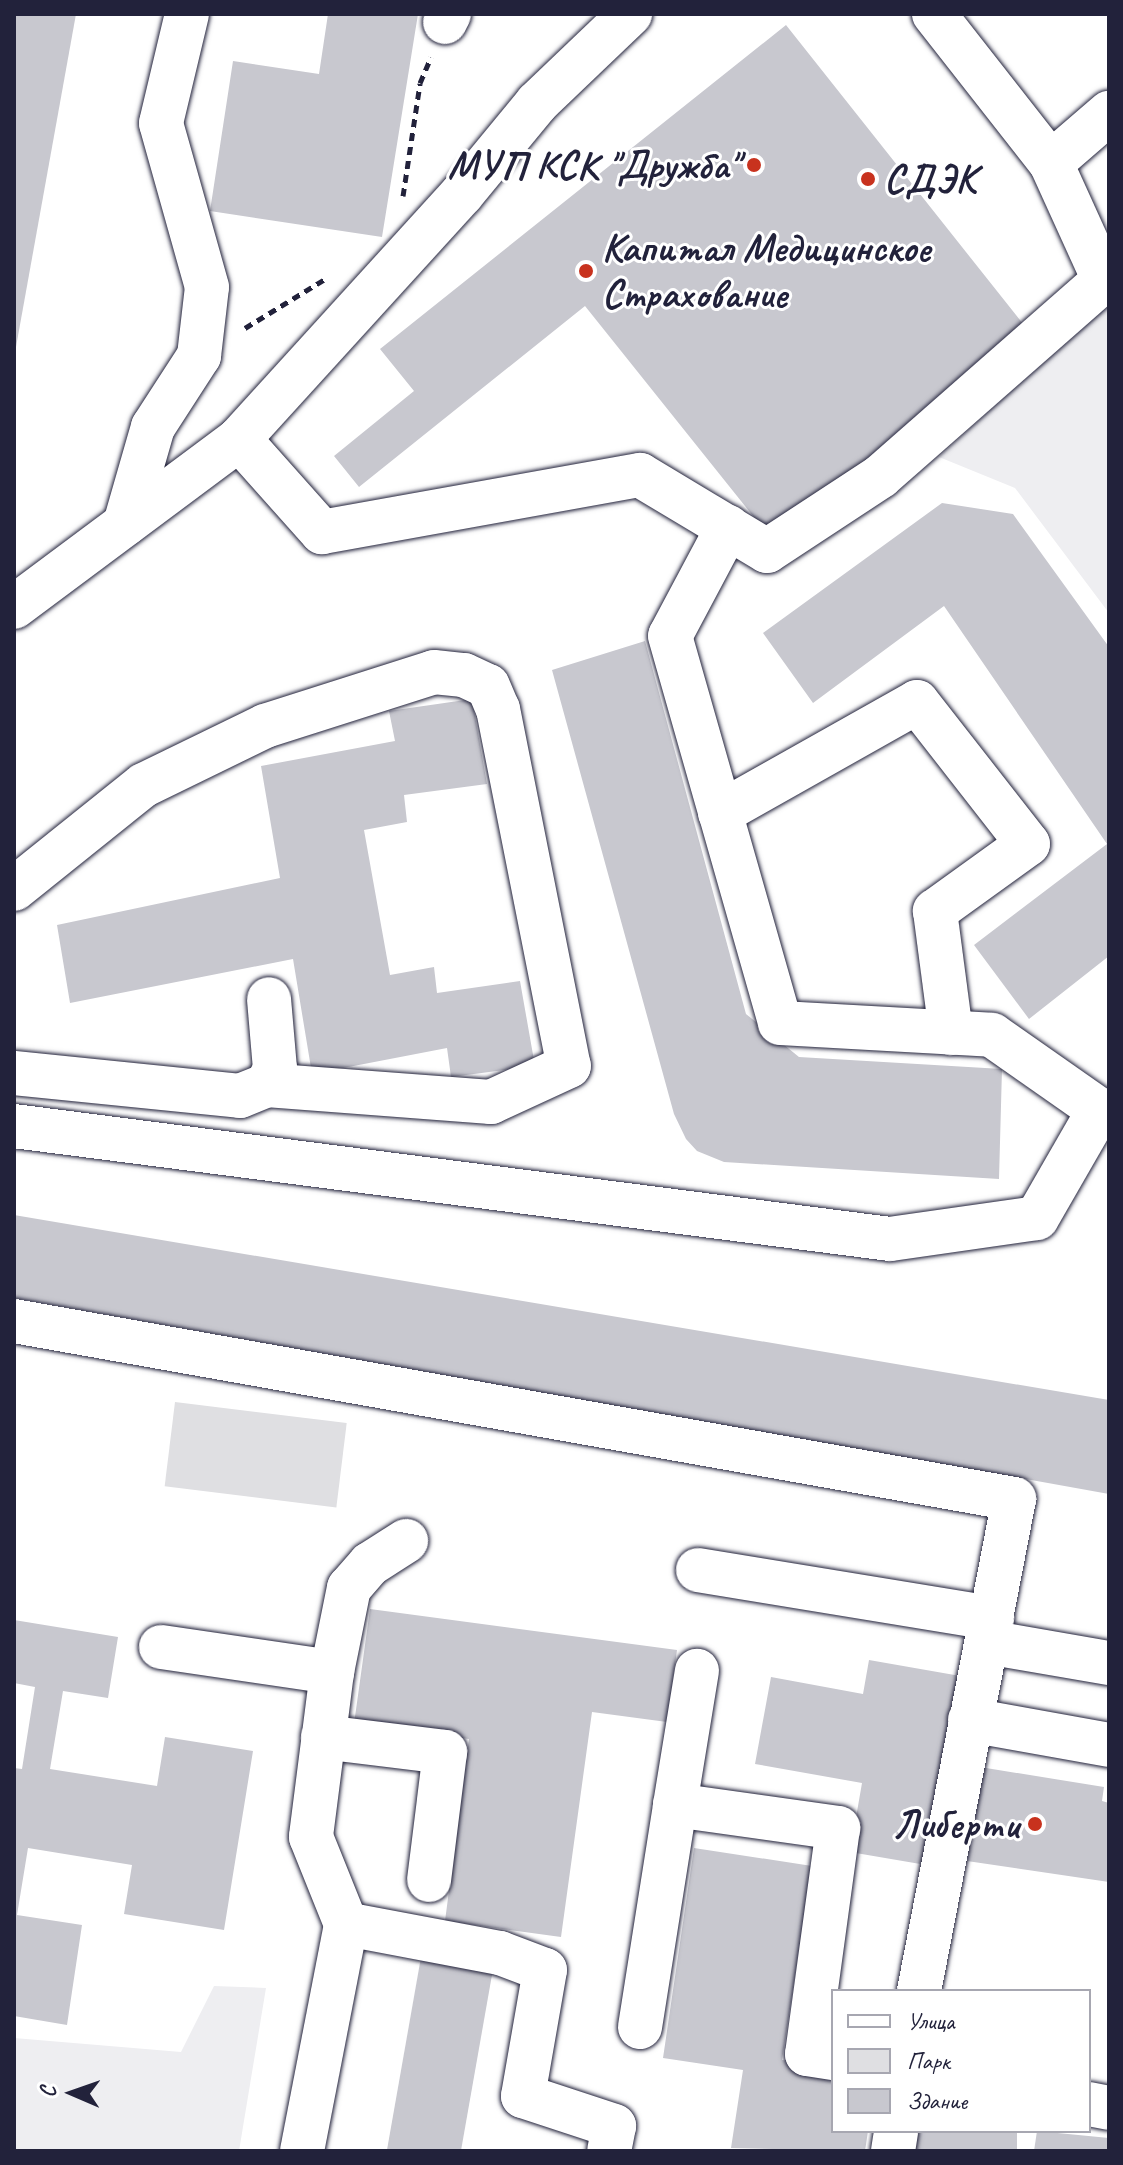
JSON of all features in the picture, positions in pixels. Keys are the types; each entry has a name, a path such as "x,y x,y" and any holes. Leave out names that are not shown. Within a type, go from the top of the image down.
{"street":[{"path":"125,524 153,427 199,356 207,287 161,123 187,14"},
{"path":"14,607 239,439 462,194 537,103 630,14"},
{"path":"239,439 322,532 640,475 767,551 881,476 1104,280 1051,163 934,14"},
{"path":"1051,163 1109,113"},
{"path":"14,1126 890,1239 1037,1218 1104,1113 992,1035 780,1023 670,636 728,527"},
{"path":"14,889 144,785 265,726 434,672 464,675 488,686 498,709 569,1066 491,1102 267,1085 240,1096 14,1073"},
{"path":"720,813 917,702 1028,844 935,911 951,1033"},
{"path":"267,1085 275,1069 269,999"},
{"path":"14,1321 1014,1499 919,1989"},
{"path":"302,2151 346,1924 311,1837 332,1672 349,1588 370,1564 406,1541"},
{"path":"698,1570 989,1630 1109,1663"},
{"path":"161,1647 332,1672"},
{"path":"640,2027 697,1671"},
{"path":"970,1720 1109,1745"},
{"path":"323,1737 445,1752 429,1880"},
{"path":"675,1805 838,1828 807,2054 831,2058"},
{"path":"346,1924 500,1953 545,1970 523,2096 614,2126 609,2151"}],"path":[{"path":"400,212 420,83 447,18"},
{"path":"199,356 330,275"}],"shaded area":[{"path":"1109,301 1109,613 1015,488 939,457"},
{"path":"214,1986 266,1988 239,2151 14,2151 14,2038 181,2052"}],"green space":[{"path":"175,1402 347,1423 336,1507 165,1486"}],"building":[{"path":"14,14 76,14 16,347 14,347"},
{"path":"328,14 418,14 382,237 210,211 233,61 319,74"},
{"name":"МУП КСК \"Дружба\"","path":"786,25 1031,334 773,541 585,306 359,487 334,456 414,391 380,349"},
{"path":"942,503 1013,514 1109,647 1109,956 1029,1019 974,945 1107,844 944,606 813,703 763,633"},
{"path":"645,641 746,1014 799,1057 1002,1069 999,1179 724,1162 697,1151 686,1139 674,1114 552,670"},
{"path":"472,699 487,784 404,795 407,822 364,830 390,975 434,967 437,993 520,981 535,1066 451,1077 447,1048 312,1074 293,959 70,1003 57,925 280,878 261,766 395,741 389,711"},
{"path":"14,1215 1109,1400 1109,1494 14,1298"},
{"path":"370,1609 677,1650 667,1722 592,1712 561,1937 445,1921 469,1739 354,1724"},
{"path":"14,1620 118,1637 108,1698 63,1691 50,1769 157,1786 165,1737 253,1751 224,1930 124,1914 132,1865 28,1848 17,1915 82,1925 67,2025 14,2016 14,1768 22,1769 35,1687 14,1683"},
{"path":"869,1660 966,1677 932,1866 850,1852 862,1783 755,1764 771,1677 863,1694"},
{"name":"Либерти","path":"980,1767 1104,1787 1102,1801 1109,1803 1109,1882 967,1861"},
{"path":"694,1848 812,1866 782,2060 831,2067 831,2133 868,2133 865,2151 731,2148 743,2070 663,2058"},
{"path":"421,1957 493,1970 461,2151 387,2151"},
{"path":"916,2133 1017,2133 1017,2151 916,2151"},
{"path":"1037,2133 1109,2138 1109,2151 1034,2151"}],"place":[{"name":"МУП КСК \"Дружба\"","path":"754,165"},
{"name":"СДЭК","path":"868,179"},
{"name":"Капитал Медицинское Страхование","path":"586,271"},
{"name":"Либерти","path":"1035,1824"}]}
